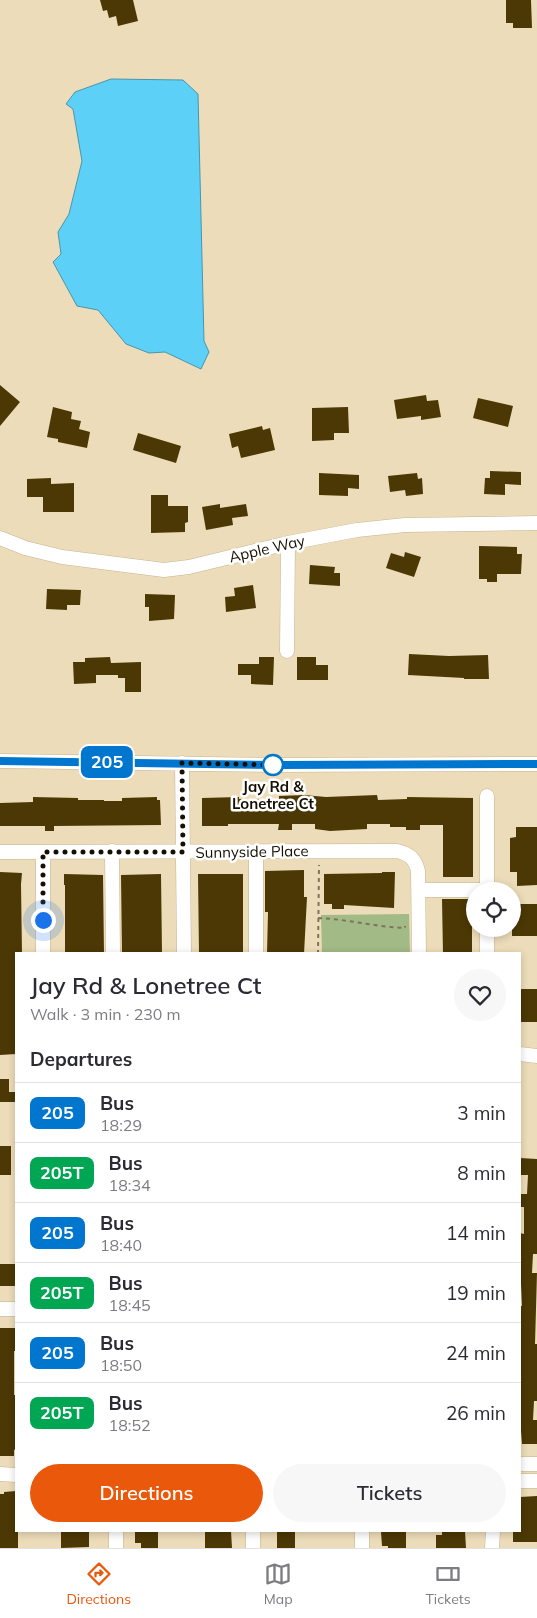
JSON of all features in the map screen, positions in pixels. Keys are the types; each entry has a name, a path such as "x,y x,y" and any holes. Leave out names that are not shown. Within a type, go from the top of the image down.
{"street":[{"name":"Apple Way","path":"0,538 25,548 62,557 164,570 189,567 288,543 357,530 405,525 537,523"},
{"path":"287,651 288,543"},
{"path":"0,761 279,765 537,764"},
{"path":"182,763 184,952"},
{"path":"487,796 487,882"},
{"name":"Sunnyside Place","path":"0,852 397,850 412,857 416,863 419,890"},
{"path":"112,851 113,952"},
{"path":"43,852 43,952"},
{"path":"256,852 256,952"},
{"path":"419,952 419,890 466,890"},
{"path":"487,937 487,952"},
{"path":"521,1054 537,1056"},
{"path":"0,1309 15,1309"},
{"path":"521,1464 537,1464"},
{"path":"0,1474 15,1475"},
{"path":"521,1481 537,1481"},
{"path":"116,1532 116,1548"},
{"path":"253,1532 253,1548"},
{"path":"362,1532 362,1548"},
{"path":"492,1548 493,1532"}],"path":[{"path":"318,952 319,865"},
{"path":"318,918 338,919 380,927 405,928"}],"green space":[{"path":"409,914 410,952 322,952 321,915"}],"water":[{"path":"111,79 183,80 198,94 204,341 209,352 201,369 165,352 149,353 126,344 98,310 77,306 53,262 61,254 58,232 69,214 82,161 73,109 66,104 75,92"}],"building":[{"path":"100,0 133,0 138,21 118,26 116,16 109,18 107,10 103,11"},
{"path":"506,0 531,0 532,28 513,28 513,23 506,23"},
{"path":"0,385 20,402 0,426"},
{"path":"426,395 427,401 438,400 441,417 421,420 421,416 397,419 394,400"},
{"path":"478,398 513,406 508,427 473,418"},
{"path":"53,407 72,412 71,419 81,421 79,429 90,432 87,448 58,442 58,439 47,437"},
{"path":"348,407 349,433 334,433 334,440 312,441 312,408"},
{"path":"262,426 263,430 270,428 275,450 241,458 238,446 232,448 229,434"},
{"path":"138,433 181,446 176,463 133,450"},
{"path":"490,471 521,472 521,485 505,484 505,495 484,494 485,478 490,478"},
{"path":"319,473 359,475 359,489 348,488 348,496 319,495"},
{"path":"417,473 418,479 422,478 423,494 406,496 405,490 390,492 388,476"},
{"path":"51,478 51,484 74,483 74,512 43,512 43,497 27,497 27,479"},
{"path":"151,495 168,495 168,506 188,506 188,522 185,523 185,532 151,533"},
{"path":"220,504 220,508 246,504 248,516 232,518 233,525 206,530 202,507"},
{"path":"479,546 517,547 517,554 522,554 521,574 497,574 497,582 487,582 487,579 479,579"},
{"path":"405,552 421,557 414,577 386,568 391,553 404,557"},
{"path":"310,565 335,567 334,573 340,573 340,586 309,584"},
{"path":"253,585 256,608 226,612 225,597 235,596 234,588"},
{"path":"47,589 81,590 80,605 67,605 67,610 46,609"},
{"path":"145,594 175,595 174,619 149,621 149,607 145,607"},
{"path":"409,654 488,655 489,679 408,675"},
{"path":"110,657 111,663 141,662 141,692 125,692 125,678 118,678 118,675 96,675 96,683 74,684 73,662 85,662 85,658"},
{"path":"259,657 274,657 273,685 251,684 251,675 238,675 238,664 259,664"},
{"path":"297,657 316,657 316,665 328,665 328,680 297,680"},
{"path":"304,795 326,797 377,795 378,800 407,799 407,797 473,798 473,877 443,877 443,825 420,825 420,830 406,830 406,827 390,827 390,824 367,824 367,829 330,831 315,829 315,824 292,824 292,830 278,830 279,824 202,826 202,798 239,797 239,799 279,800 279,796"},
{"path":"33,797 122,801 122,798 157,797 157,800 160,800 161,825 54,826 54,831 45,831 45,826 0,826 0,803 33,802"},
{"path":"516,827 537,827 537,885 521,886 521,882 517,882 517,872 510,872 510,838 516,837"},
{"path":"304,870 304,897 307,897 304,952 267,952 268,912 265,912 265,871"},
{"path":"0,872 22,873 22,952 15,952 15,1054 0,1055"},
{"path":"395,872 394,908 344,905 344,909 332,909 332,904 324,904 324,874"},
{"path":"64,874 103,875 104,952 65,952"},
{"path":"161,874 162,952 122,952 121,875"},
{"path":"198,874 243,874 243,952 199,952"},
{"path":"442,899 466,899 466,937 472,937 472,952 443,952"},
{"path":"521,904 537,904 537,936 521,936"},
{"path":"521,989 537,989 537,1022 521,1022"},
{"path":"0,1079 9,1079 9,1092 15,1092 15,1102 0,1102"},
{"path":"0,1146 11,1146 11,1175 0,1175"},
{"path":"521,1158 537,1159 537,1254 533,1254 532,1273 537,1273 535,1344 537,1344 537,1401 534,1401 533,1420 537,1420 537,1444 522,1444 521,1431 521,1233 524,1234 524,1207 521,1207 521,1194 527,1194 528,1175 521,1175"},
{"path":"0,1264 15,1264 15,1286 0,1286"},
{"path":"0,1328 15,1328 15,1450 14,1456 0,1456"},
{"path":"15,1491 15,1532 18,1532 18,1548 0,1548 0,1494 4,1494 4,1492"},
{"path":"537,1496 537,1542 513,1542 513,1532 521,1532 521,1497"},
{"path":"61,1532 89,1532 89,1547 61,1548"},
{"path":"135,1532 158,1532 158,1548 141,1548 141,1543 135,1543"},
{"path":"205,1532 231,1532 232,1548 205,1548"},
{"path":"277,1532 295,1532 295,1548 277,1548"},
{"path":"381,1532 406,1532 406,1548 382,1546"},
{"path":"442,1532 465,1532 466,1548 436,1548 436,1535 442,1535"}],"bus line":[{"name":"205","path":"0,761 279,765 537,764"}],"place":[{"name":"Jay Rd & Lonetree Ct","path":"273,765"}],"route":[{"path":"43,920 43,852 183,852 182,763 279,765 273,765"}]}
